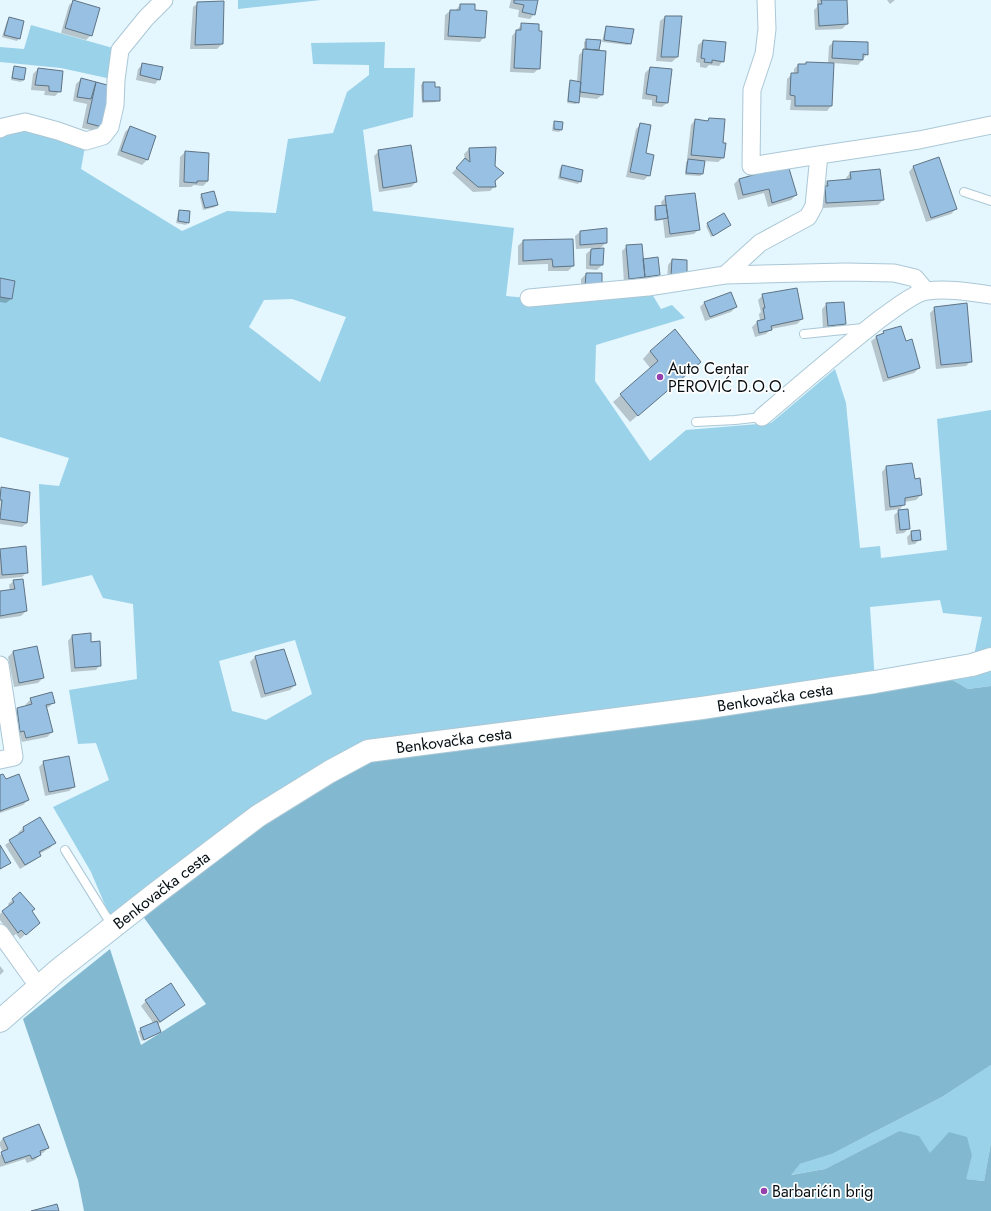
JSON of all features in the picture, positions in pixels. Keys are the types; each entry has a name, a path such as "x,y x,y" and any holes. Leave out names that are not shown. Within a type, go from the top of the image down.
{"main road":[{"name":"Benkovačka cesta","path":"0,1021 38,986 258,816 329,772 368,751 702,708 972,665 991,659"}],"street":[{"path":"0,129 25,122 58,131 86,141 103,136 110,127 115,105 116,80 120,50 146,18 164,0"},
{"path":"766,0 767,29 764,54 752,90 751,166 919,140 991,125"},
{"path":"725,275 760,243 808,216 814,206 818,156"},
{"path":"529,298 648,288 725,275 845,272 894,273 915,278 926,291"},
{"path":"762,417 846,346 899,305 926,291 957,290 991,295"},
{"path":"0,665 14,757 0,760"},
{"path":"0,933 38,986"}],"lane":[{"path":"964,192 991,201"},
{"path":"804,334 870,327"},
{"path":"696,422 762,417"},
{"path":"66,850 106,916 114,926"}],"shaded area":[{"path":"238,0 321,0 238,9"},
{"path":"31,25 120,50 116,80 61,68 0,62 0,47 24,49"},
{"path":"385,42 384,68 415,68 413,117 363,130 373,211 514,228 506,296 529,298 652,294 661,309 672,305 685,318 596,345 595,381 650,461 686,430 771,423 835,369 846,403 860,548 880,546 881,558 947,550 937,419 991,410 991,686 968,689 937,671 972,665 982,617 943,613 940,600 870,607 875,682 114,926 91,872 53,807 109,780 96,743 78,744 69,690 137,679 133,604 103,598 92,575 42,586 39,484 59,486 69,458 0,437 0,129 3,127 86,141 81,169 182,231 227,211 276,213 288,139 333,133 347,92 369,75 369,65 313,64 311,43","holes":["292,299 346,317 320,382 249,327 264,300","295,640 312,694 266,720 232,711 219,661"]},
{"path":"937,671 968,689 991,686 991,1065 942,1097 832,1154 800,1164 791,1175 825,1169 899,1131 919,1136 930,1153 949,1132 967,1137 972,1156 966,1179 984,1181 991,1143 991,1211 84,1211 78,1180 23,1019 110,949 141,1045 206,1004 137,908 368,751"},
{"path":"991,1065 991,1143 984,1181 965,1179 972,1156 929,1153 899,1131 825,1169 790,1175 800,1164 832,1154 942,1097"}],"building":[{"path":"73,0 100,8 92,36 65,28"},
{"path":"514,0 538,0 535,15 522,12 524,5 514,3"},
{"path":"821,0 847,0 848,24 819,26 818,4 822,4"},
{"path":"224,1 223,44 195,45 197,2"},
{"path":"460,4 475,4 475,10 487,11 485,38 448,36 450,10 460,10"},
{"path":"665,16 682,16 678,57 661,57"},
{"path":"9,17 24,21 20,39 4,35"},
{"path":"521,23 539,24 539,31 542,31 540,69 514,68 516,30 521,30"},
{"path":"606,26 634,29 631,44 604,40"},
{"path":"586,39 601,40 599,50 586,49"},
{"path":"703,40 726,42 724,62 712,60 712,63 704,62 705,59 701,58"},
{"path":"833,41 868,42 868,55 863,54 863,60 832,58"},
{"path":"583,49 606,51 603,95 580,92"},
{"path":"806,62 834,63 832,106 795,106 795,96 790,95 791,73 798,73 798,64 806,64"},
{"path":"142,63 163,67 160,80 140,75"},
{"path":"14,66 26,68 24,80 12,78"},
{"path":"650,67 672,69 668,103 656,102 657,96 646,94"},
{"path":"38,68 63,71 61,92 49,91 49,86 35,85"},
{"path":"81,78 96,82 91,99 77,97"},
{"path":"570,80 581,82 579,103 568,101"},
{"path":"96,82 111,86 102,127 87,123"},
{"path":"423,82 435,82 435,87 440,87 440,101 423,101"},
{"path":"709,118 725,119 723,143 726,143 724,158 691,155 695,119 708,121"},
{"path":"554,121 563,122 562,130 554,129"},
{"path":"640,123 651,125 646,153 654,155 650,176 630,172"},
{"path":"130,126 156,136 148,160 121,151"},
{"path":"411,145 417,182 383,188 378,150"},
{"path":"496,147 495,166 504,173 495,181 496,187 478,187 456,168 465,158 470,162 469,148"},
{"path":"185,151 209,153 208,181 197,181 197,183 184,182"},
{"path":"939,157 957,209 931,218 913,166"},
{"path":"688,159 705,161 703,174 686,173"},
{"path":"562,165 583,170 581,182 560,177"},
{"path":"788,165 797,195 772,203 769,189 743,195 739,179"},
{"path":"880,169 884,200 826,203 825,186 828,186 827,181 851,179 850,172"},
{"path":"214,191 218,205 205,208 201,194"},
{"path":"695,193 700,230 670,234 665,196"},
{"path":"666,205 668,218 656,220 655,206"},
{"path":"179,210 190,211 189,223 178,221"},
{"path":"724,213 731,225 713,236 707,223"},
{"path":"607,228 607,243 580,245 580,231"},
{"path":"573,239 574,266 553,267 552,259 523,261 523,240"},
{"path":"642,244 645,277 629,279 626,245"},
{"path":"604,248 603,265 590,265 591,249"},
{"path":"658,257 660,275 645,277 643,259"},
{"path":"672,259 687,260 687,273 682,273 681,278 671,277"},
{"path":"586,273 602,273 602,288 585,288"},
{"path":"0,278 15,281 12,299 0,297"},
{"path":"797,288 803,319 771,326 772,330 759,333 757,321 765,319 763,308 765,308 762,294"},
{"path":"731,292 737,307 710,317 704,302"},
{"path":"844,302 846,324 828,326 826,303"},
{"path":"967,303 972,362 941,365 934,307"},
{"path":"901,326 906,341 912,339 920,368 888,378 876,336 884,333 883,331"},
{"path":"675,329 701,362 638,416 620,394 658,361 650,351"},
{"path":"912,463 915,479 920,478 922,495 905,498 905,505 890,507 886,466"},
{"path":"1,487 30,492 27,523 0,519 2,500 0,500"},
{"path":"908,509 910,529 900,530 898,510"},
{"path":"920,530 921,540 912,541 911,531"},
{"path":"26,546 28,573 2,575 0,549"},
{"path":"23,579 27,611 0,616 0,591 15,589 13,580"},
{"path":"91,633 91,642 100,641 101,666 75,668 72,635"},
{"path":"37,646 44,678 19,683 13,651"},
{"path":"284,649 296,685 265,694 255,656"},
{"path":"52,692 55,703 46,705 53,732 26,738 24,731 20,732 17,708 32,704 30,698"},
{"path":"69,756 75,787 49,792 43,761"},
{"path":"3,774 6,779 19,774 29,800 0,811 0,775"},
{"path":"40,817 56,843 39,852 41,856 25,865 9,840 24,831 23,827"},
{"path":"0,845 11,863 0,869"},
{"path":"20,892 35,909 32,911 40,923 26,935 21,930 18,933 2,911 14,902 12,899"},
{"path":"171,983 185,1005 160,1022 145,1000"},
{"path":"157,1021 161,1032 144,1040 140,1028"},
{"path":"39,1124 49,1148 40,1151 41,1155 32,1159 30,1155 5,1163 1,1152 8,1149 3,1138"},
{"path":"57,1204 59,1211 31,1211"}],"place":[{"name":"Auto Centar PEROVIĆ D.O.O.","path":"660,377"},
{"name":"Barbarićin brig","path":"764,1191"}]}
